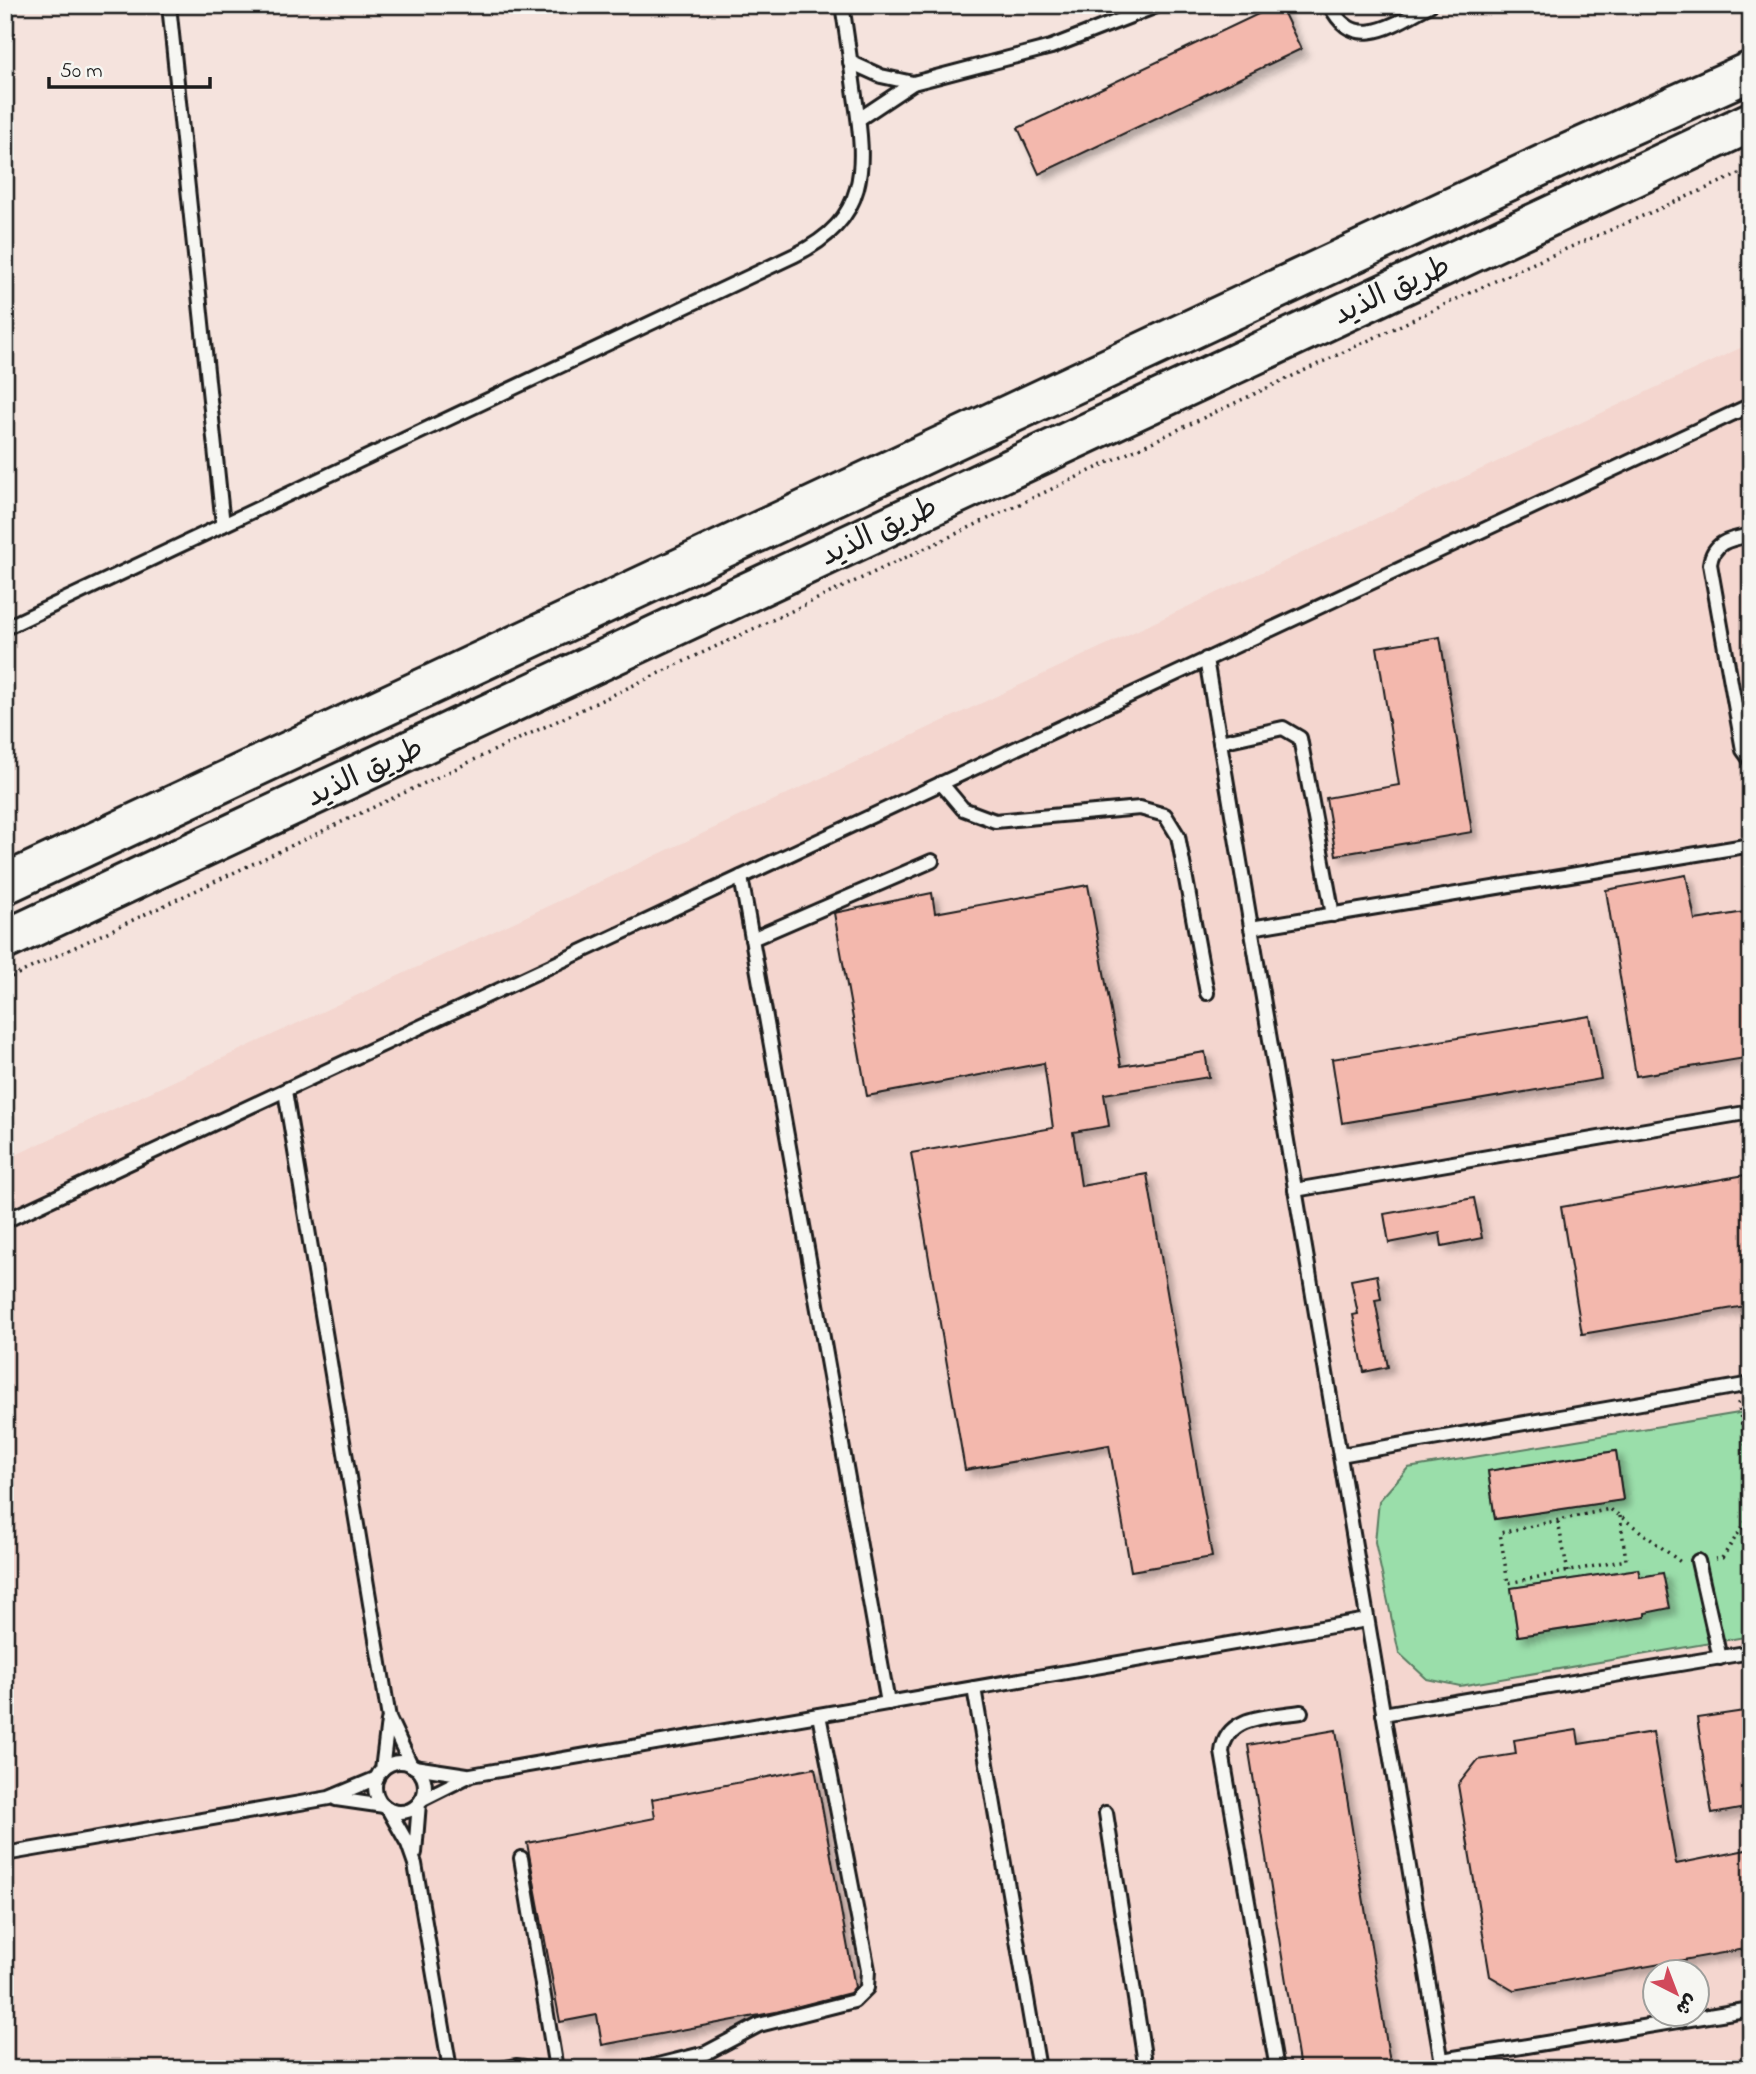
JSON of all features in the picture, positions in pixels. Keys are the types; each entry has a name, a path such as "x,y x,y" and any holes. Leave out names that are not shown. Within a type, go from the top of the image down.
{"highway":[{"name":"طريق الذيد","path":"5,884 1526,172 1751,71"},
{"name":"طريق الذيد","path":"5,940 1751,122"}],"lane":[{"path":"169,5 223,525"},
{"path":"5,628 808,248 833,229 857,189 863,159 842,5"},
{"path":"859,119 913,83 1051,47 1159,5"},
{"path":"1330,5 1346,26 1367,33 1382,29 1430,5"},
{"path":"850,62 881,76 913,83"},
{"path":"5,1221 1751,405"},
{"path":"1751,535 1721,543 1711,556 1710,564 1743,750 1751,761"},
{"path":"1206,659 1442,2065 1751,2009"},
{"path":"1220,741 1283,728 1300,738 1333,915"},
{"path":"941,783 963,809 995,821 1139,808 1165,815 1178,836 1207,993"},
{"path":"1251,928 1751,845"},
{"path":"752,939 932,861"},
{"path":"741,877 888,1703"},
{"path":"285,1091 389,1718 413,1766 423,1778 415,1864"},
{"path":"1295,1190 1751,1112"},
{"path":"1340,1455 1751,1384"},
{"path":"1698,1561 1720,1658"},
{"path":"329,1798 404,1811 471,1775 1367,1620"},
{"path":"1383,1714 1751,1653"},
{"path":"974,1688 1039,2069"},
{"path":"1277,2069 1222,1752 1228,1732 1236,1724 1301,1712"},
{"path":"642,2069 706,2053 759,2025 854,2001 867,1988 868,1970 819,1715"},
{"path":"389,1718 376,1793 408,1844 415,1864 450,2069"},
{"path":"6,1854 329,1798 396,1763 471,1775"},
{"path":"1106,1813 1146,2069"},
{"path":"521,1858 556,2069"},
{"path":"500,2069 516,2066 544,2069"}],"path":[{"path":"5,979 1527,266 1751,169"},
{"path":"1735,1386 1751,1476"},
{"path":"1620,1516 1626,1560 1508,1583 1500,1533 1610,1509 1620,1516 1682,1563 1723,1558 1751,1514"},
{"path":"1559,1522 1568,1572"}],"shaded area":[{"path":"1751,343 1751,2069 5,2069 5,1160"}],"green space":[{"path":"1751,1411 1751,1636 1460,1686 1427,1679 1399,1653 1375,1542 1379,1501 1408,1468","holes":["1616,1451 1623,1500 1495,1519 1488,1471","1638,1569 1645,1617 1518,1636 1511,1588"]}],"building":[{"path":"1280,5 1301,49 1039,174 1018,128"},
{"path":"1440,637 1472,832 1336,855 1326,798 1399,785 1377,647"},
{"path":"1686,875 1695,920 1751,911 1751,1057 1636,1076 1606,890"},
{"path":"1088,885 1121,1066 1205,1052 1209,1077 1104,1094 1109,1126 1073,1132 1081,1186 1147,1174 1212,1557 1131,1571 1109,1445 965,1470 911,1153 1053,1128 1044,1063 867,1096 834,913 932,893 935,913"},
{"path":"1590,1016 1601,1079 1342,1123 1332,1059"},
{"path":"1751,1174 1751,1305 1582,1334 1561,1207"},
{"path":"1474,1198 1482,1238 1442,1246 1440,1233 1389,1243 1384,1214"},
{"path":"1377,1275 1381,1299 1375,1300 1388,1367 1364,1372 1353,1315 1358,1314 1351,1280"},
{"path":"1616,1451 1623,1500 1495,1519 1488,1471"},
{"path":"1638,1569 1640,1577 1663,1573 1670,1608 1645,1613 1645,1617 1518,1636 1511,1588"},
{"path":"1751,1710 1751,1807 1712,1814 1697,1718"},
{"path":"1336,1730 1391,2069 1300,2069 1248,1745"},
{"path":"1577,1730 1579,1744 1653,1732 1676,1864 1751,1849 1751,1948 1695,1958 1640,1958 1640,1968 1514,1990 1490,1976 1458,1785 1478,1760 1516,1754 1514,1740"},
{"path":"815,1768 855,1987 850,1993 776,2012 602,2045 597,2015 560,2022 527,1843 655,1818 652,1799"}]}
